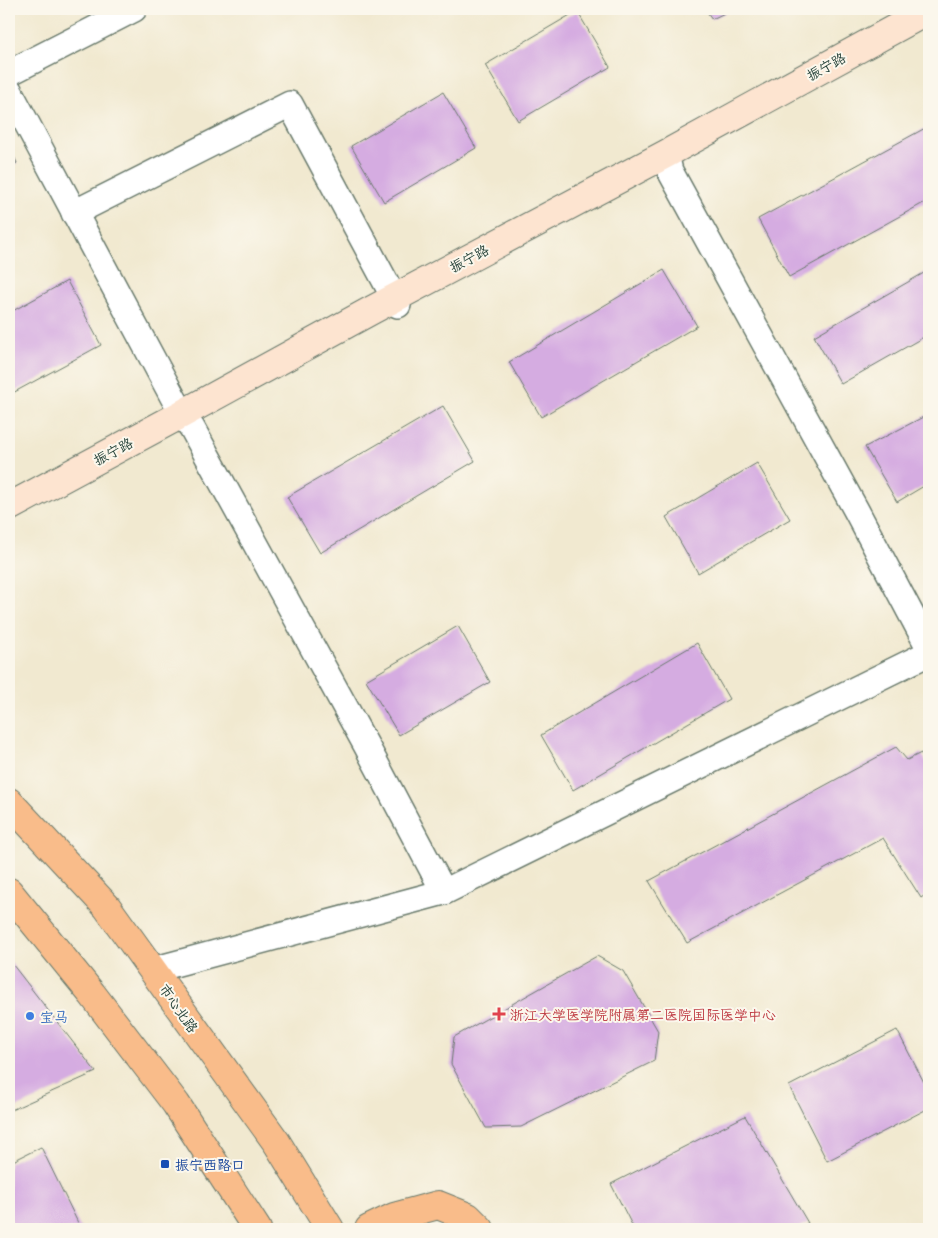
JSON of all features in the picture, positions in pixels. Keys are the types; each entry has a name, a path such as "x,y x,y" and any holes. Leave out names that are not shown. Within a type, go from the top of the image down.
{"main road":[{"name":"振宁路","path":"9,507 187,421 668,162 929,10"},
{"name":"振宁路","path":"9,527 187,421 396,301 929,31"},
{"name":"市心北路","path":"9,802 107,906 277,1143 330,1229"},
{"path":"9,892 92,994 176,1104 257,1229"},
{"path":"369,1229 394,1217 438,1205 468,1217 480,1229"}],"street":[{"path":"9,73 134,9"},
{"path":"9,90 187,421 366,745 444,892"},
{"path":"74,213 290,104 396,301"},
{"path":"668,162 929,648"},
{"path":"152,970 444,892 929,653"}],"building":[{"path":"705,9 733,9 712,19"},
{"path":"577,11 610,67 518,121 485,65"},
{"path":"443,92 476,148 384,202 351,146"},
{"path":"929,126 929,200 789,277 758,219"},
{"path":"9,146 17,163 9,167"},
{"path":"664,270 697,326 541,417 509,362"},
{"path":"929,270 929,334 841,384 814,336"},
{"path":"67,281 101,345 9,395 9,313"},
{"path":"443,406 475,461 320,553 287,497"},
{"path":"929,414 929,483 897,502 865,447"},
{"path":"757,463 790,519 698,573 666,517"},
{"path":"458,626 490,682 399,735 366,680"},
{"path":"697,643 729,699 573,790 541,735"},
{"path":"896,747 907,760 921,753 929,766 929,892 921,898 883,838 687,943 649,881"},
{"path":"597,956 623,971 658,1031 654,1061 521,1127 486,1128 451,1064 454,1037"},
{"name":"宝马","path":"9,960 96,1072 9,1111"},
{"path":"897,1030 929,1092 929,1108 827,1161 789,1086"},
{"path":"745,1116 808,1223 797,1229 634,1229 611,1184"},
{"path":"41,1147 81,1229 15,1229 9,1216 9,1163"}],"place":[{"name":"浙江大学医学院附属第二医院国际医学中心","path":"499,1014"},
{"name":"宝马","path":"30,1016"},
{"name":"振宁西路口","path":"165,1164"}]}
